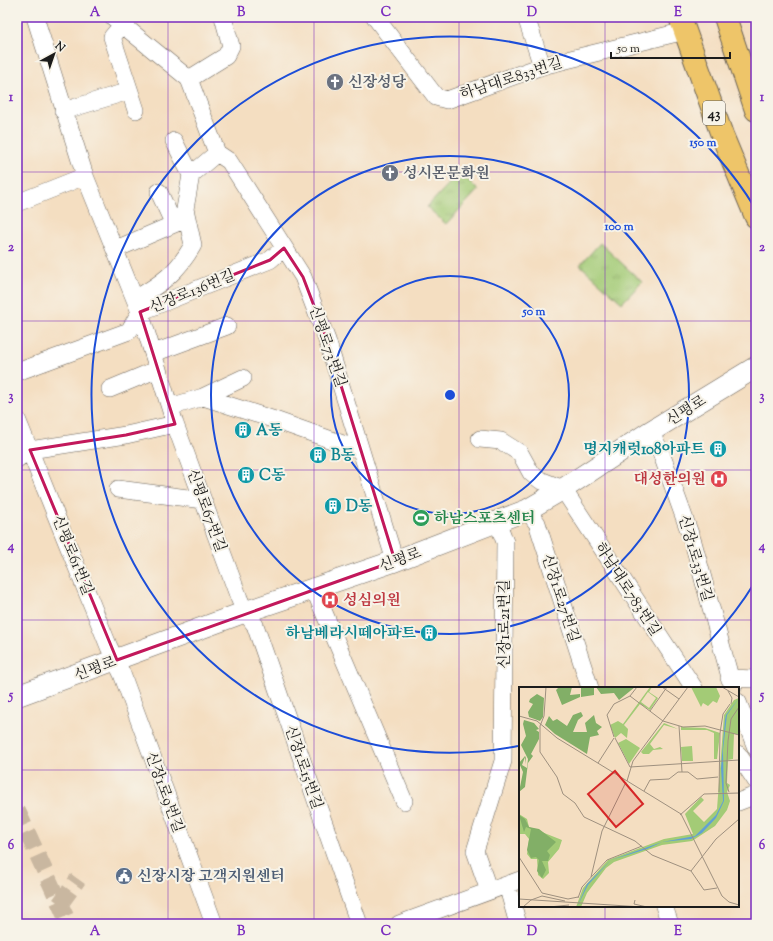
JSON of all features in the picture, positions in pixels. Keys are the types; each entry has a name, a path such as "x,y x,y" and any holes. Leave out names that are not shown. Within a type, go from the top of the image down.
{"main road":[{"path":"725,17 756,110"},
{"name":"43","path":"682,24 722,135 756,217"}],"street":[{"name":"신평로67번길","path":"35,17 63,111 85,176 116,249 137,306 154,353 175,424 245,612"},
{"path":"136,110 112,37 117,21 189,79 226,56 231,46 223,17"},
{"name":"하남대로833번길","path":"375,17 436,97 447,100 542,66 682,24"},
{"path":"526,17 542,66"},
{"name":"신평로73번길","path":"189,79 217,153 229,161 303,277 327,340 394,561"},
{"path":"63,111 129,91"},
{"path":"137,306 184,261 193,246 185,209 191,175 174,141"},
{"path":"191,175 217,153"},
{"path":"17,203 85,176"},
{"path":"159,192 170,216 186,219"},
{"path":"116,249 186,219"},
{"name":"신장로136번길","path":"17,372 129,331 137,306 270,260 284,248"},
{"path":"154,353 227,326"},
{"name":"신평로","path":"17,696 245,612 394,561 527,510 563,489 650,432 756,367"},
{"path":"110,389 158,369"},
{"path":"170,407 203,397 243,378"},
{"path":"203,397 360,450"},
{"name":"신평로61번길","path":"17,419 24,454 116,660"},
{"path":"24,454 126,435 175,424"},
{"name":"신장1로33번길","path":"650,432 660,450 693,542 731,683"},
{"path":"480,439 501,441 520,453 531,474 540,480 563,489"},
{"path":"118,489 203,500"},
{"name":"하남대로783번길","path":"563,489 693,687"},
{"name":"신장1로27번길","path":"527,510 537,523 590,687"},
{"name":"신장1로21번길","path":"488,891 475,851 503,761 505,542 497,521"},
{"path":"314,589 404,801"},
{"name":"신장1로15번길","path":"245,612 255,626 359,924"},
{"name":"신장1로9번길","path":"116,660 214,924"},
{"path":"731,683 756,679"},
{"path":"739,705 756,748"},
{"path":"739,756 756,781"},
{"path":"739,802 756,796"},
{"path":"398,924 513,882 518,924"},
{"path":"664,907 670,924"}],"highlighted area":[{"path":"284,248 303,277 327,340 395,561 117,660 30,450 126,435 175,424 140,312 270,260"}],"green space":[{"path":"460,172 478,190 446,224 427,207"},
{"path":"600,243 642,282 622,303 580,265"}],"tunnel":[{"path":"17,810 69,924"},
{"path":"60,904 78,879"}],"place":[{"name":"신장성당","path":"335,82"},
{"name":"성시몬문화원","path":"390,173"},
{"name":"A동","path":"243,430"},
{"name":"명지캐럿108아파트","path":"718,449"},
{"name":"B동","path":"318,455"},
{"name":"C동","path":"246,475"},
{"name":"대성한의원","path":"719,479"},
{"name":"D동","path":"333,506"},
{"name":"하남스포츠센터","path":"421,518"},
{"name":"성심의원","path":"330,600"},
{"name":"하남베라시떼아파트","path":"429,633"},
{"name":"신장시장 고객지원센터","path":"124,876"}]}
